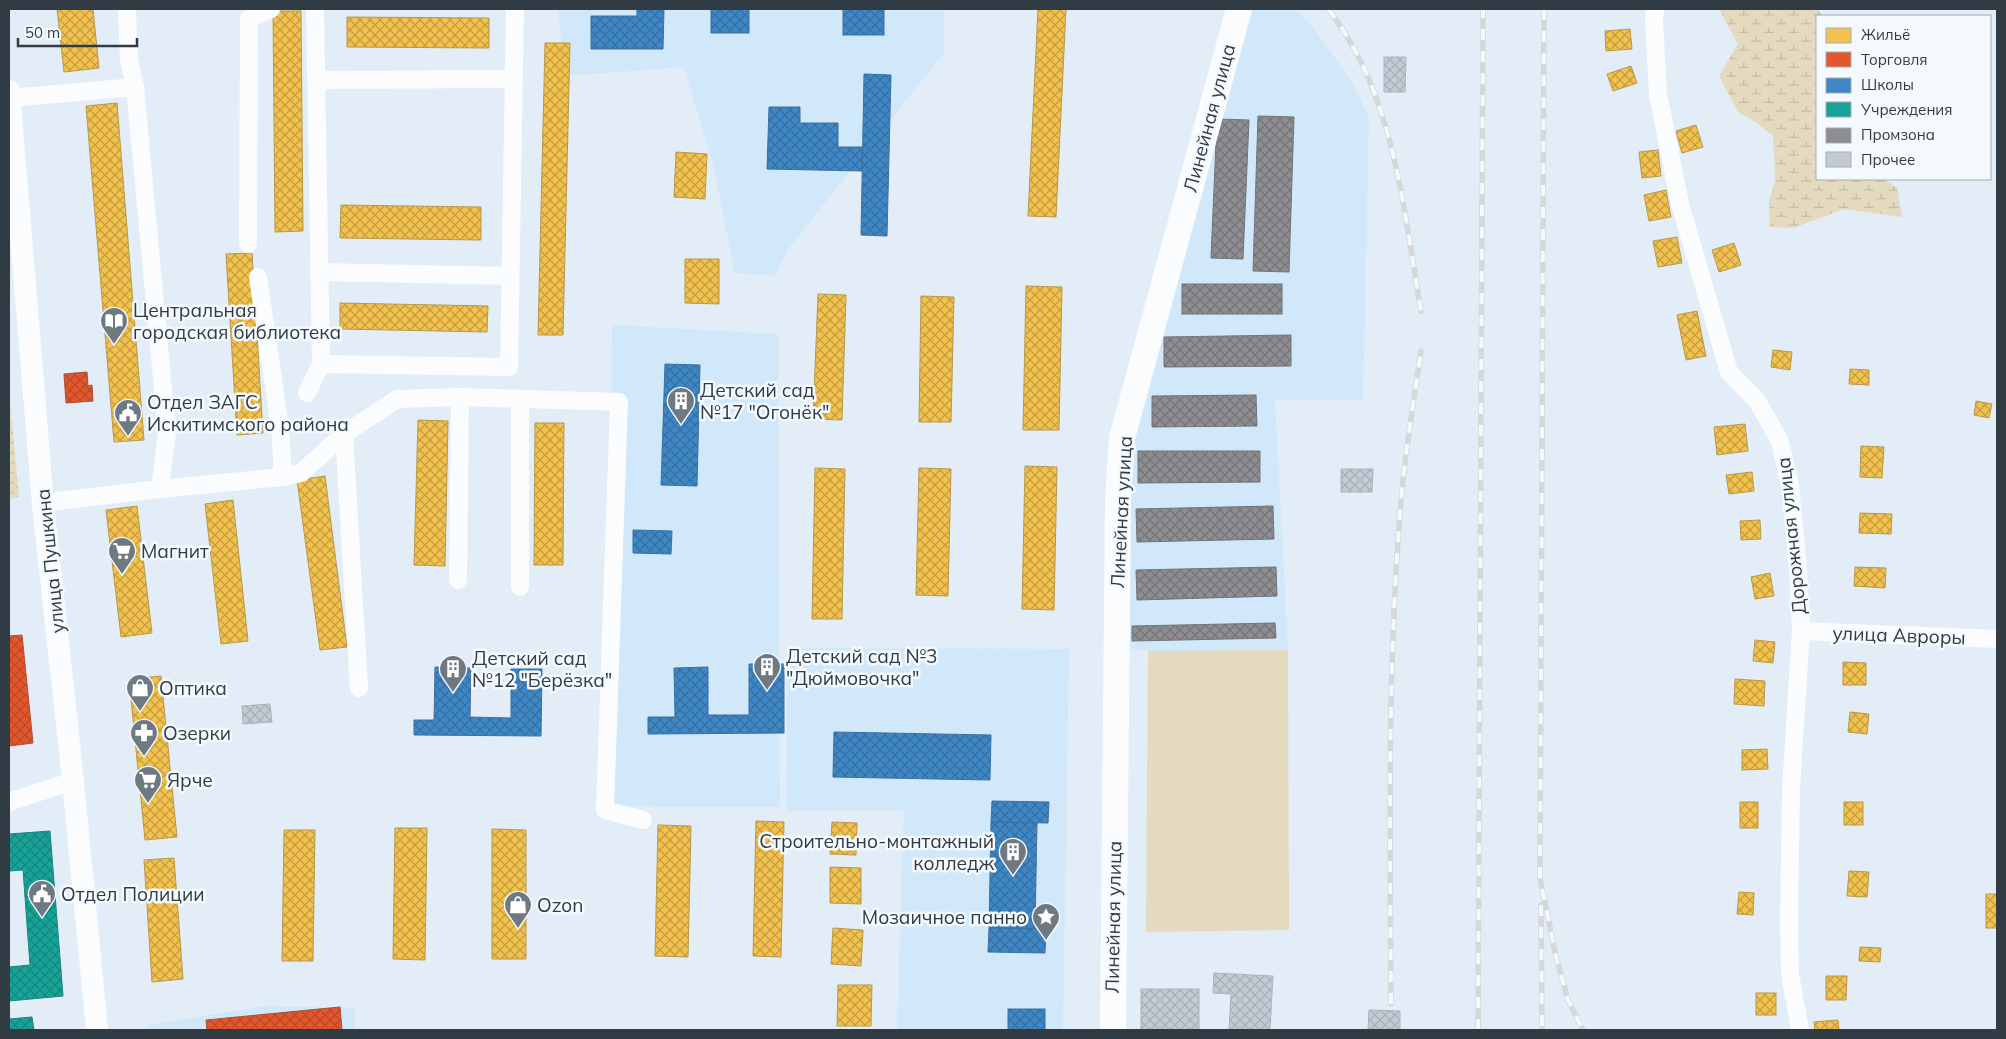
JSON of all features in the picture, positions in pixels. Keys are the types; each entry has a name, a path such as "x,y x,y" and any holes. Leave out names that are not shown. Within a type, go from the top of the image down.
{"main road":[{"name":"Линейная улица","path":"1113,1030 1118,501 1122,438 1239,9"}],"street":[{"path":"126,9 129,58 135,87 168,433 160,489"},
{"path":"248,244 250,19 271,9"},
{"path":"307,393 321,364 315,9"},
{"path":"321,364 509,367 515,9"},
{"name":"Дорожная улица","path":"1655,9 1658,94 1680,204 1729,372 1758,402 1780,442 1790,485 1798,568 1801,631 1791,789 1788,921 1790,974 1800,1030"},
{"path":"317,80 514,79"},
{"path":"9,94 135,87"},
{"name":"улица Пушкина","path":"9,94 43,504 73,780 97,1030"},
{"path":"319,272 510,276"},
{"path":"258,277 280,427 282,477"},
{"path":"43,504 160,489 282,477 301,473 344,434 397,399 460,397 619,402 605,810 643,820"},
{"path":"458,580 460,397"},
{"path":"520,398 520,587"},
{"path":"344,434 359,688"},
{"name":"улица Авроры","path":"1801,631 1997,639"},
{"path":"9,802 73,780"}],"shaded area":[{"path":"558,9 944,9 944,53 789,248 775,276 735,273 713,164 684,67 565,76"},
{"path":"1244,9 1296,9 1310,23 1352,82 1369,117 1363,400 1275,400 1288,650 1148,651 1119,647 1120,475"},
{"path":"612,325 778,334 780,807 610,806"},
{"path":"787,648 1069,649 1063,1030 897,1030 904,810 786,811"},
{"path":"263,1006 354,1008 354,1030 149,1030 148,1025"}],"green space":[{"path":"1719,9 1817,9 1822,15 1816,15 1816,180 1885,180 1897,188 1902,217 1844,209 1793,228 1770,227 1769,201 1775,180 1773,136 1757,123 1738,112 1719,76 1738,44"},
{"path":"9,390 19,497 9,499"},
{"path":"1288,650 1289,930 1146,932 1148,651"}],"building: Жильё":[{"path":"57,9 93,9 99,68 64,72"},
{"path":"1038,9 1066,9 1056,217 1028,216"},
{"path":"273,11 301,11 303,231 275,232"},
{"path":"347,17 489,18 489,48 347,47"},
{"path":"1630,29 1632,49 1606,51 1605,31"},
{"path":"545,43 570,43 563,335 538,335"},
{"path":"1631,66 1637,83 1613,91 1607,74"},
{"path":"117,103 144,440 114,442 86,106"},
{"path":"1696,125 1703,147 1682,153 1676,131"},
{"path":"1658,150 1661,176 1642,178 1639,152"},
{"path":"676,152 707,154 705,199 674,197"},
{"path":"1666,190 1671,217 1649,221 1644,195"},
{"path":"341,205 481,207 481,240 340,238"},
{"path":"1677,237 1682,263 1658,267 1653,241"},
{"path":"1734,243 1741,265 1719,272 1712,250"},
{"path":"252,253 263,433 237,435 226,254"},
{"path":"685,259 719,259 719,304 685,303"},
{"path":"1026,286 1062,287 1059,430 1023,430"},
{"path":"818,294 846,295 842,420 813,419"},
{"path":"921,296 954,297 951,422 919,422"},
{"path":"340,303 488,306 487,332 340,329"},
{"path":"1697,311 1706,356 1686,360 1677,315"},
{"path":"1773,350 1792,352 1790,370 1771,367"},
{"path":"1850,369 1869,370 1869,385 1849,384"},
{"path":"1976,401 1992,404 1989,418 1974,415"},
{"path":"418,420 448,421 445,566 414,565"},
{"path":"535,423 564,423 563,565 534,565"},
{"path":"1745,424 1748,451 1717,455 1714,427"},
{"path":"1861,446 1884,447 1882,478 1860,477"},
{"path":"1025,466 1057,467 1054,610 1022,609"},
{"path":"815,468 845,469 842,619 812,619"},
{"path":"919,468 951,469 948,596 916,595"},
{"path":"1752,472 1754,491 1729,494 1726,475"},
{"path":"325,476 347,647 320,650 297,480"},
{"path":"233,500 248,641 221,644 205,504"},
{"path":"137,506 152,633 121,637 106,510"},
{"path":"1860,513 1892,514 1891,534 1859,533"},
{"path":"1760,520 1761,539 1741,540 1740,521"},
{"path":"1855,567 1886,568 1885,588 1854,586"},
{"path":"1770,573 1774,596 1755,599 1751,577"},
{"path":"1755,640 1775,642 1773,663 1753,661"},
{"path":"1843,662 1866,663 1866,685 1843,685"},
{"path":"161,676 177,837 145,840 129,679"},
{"path":"1735,679 1765,681 1764,706 1734,704"},
{"path":"1850,712 1869,714 1867,734 1848,732"},
{"path":"1767,749 1768,769 1742,770 1742,750"},
{"path":"1740,802 1758,802 1758,828 1740,828"},
{"path":"1844,802 1863,802 1863,825 1844,825"},
{"path":"756,821 784,822 781,957 753,956"},
{"path":"832,822 857,823 856,855 830,854"},
{"path":"658,825 691,826 688,957 655,956"},
{"path":"395,828 427,828 425,960 393,959"},
{"path":"492,829 526,830 526,959 492,959"},
{"path":"284,830 315,830 313,961 282,961"},
{"path":"174,858 183,979 152,982 144,860"},
{"path":"830,867 861,868 861,904 830,903"},
{"path":"1849,871 1869,872 1867,897 1847,896"},
{"path":"1739,892 1754,893 1753,915 1737,914"},
{"path":"1986,894 1997,894 1997,928 1986,928"},
{"path":"833,928 863,930 861,966 831,964"},
{"path":"1860,947 1881,948 1880,962 1859,961"},
{"path":"1826,976 1847,976 1846,1000 1826,1000"},
{"path":"838,985 872,985 871,1026 837,1026"},
{"path":"1756,993 1776,993 1776,1015 1756,1015"},
{"path":"1838,1020 1839,1030 1815,1030 1814,1022"}],"building: Торговля":[{"path":"87,372 88,386 92,385 93,401 66,403 64,374"},
{"path":"22,635 33,743 9,746 9,636"},
{"path":"340,1007 342,1030 207,1030 206,1020"}],"building: Школы":[{"path":"637,9 664,9 663,49 591,49 591,16 637,16"},
{"path":"711,9 749,9 749,33 711,33"},
{"path":"843,9 884,9 884,35 843,35"},
{"path":"864,74 891,75 887,236 861,235"},
{"path":"769,107 800,107 800,123 838,123 838,147 862,147 862,171 767,169"},
{"name":"Детский сад №17 \"Огонёк\"","path":"665,364 700,365 697,486 661,485"},
{"path":"633,530 672,531 671,554 633,553"},
{"name":"Детский сад №3 \"Дюймовочка\"","path":"749,664 784,664 784,733 648,734 648,717 675,717 674,668 708,667 708,715 749,715"},
{"name":"Детский сад №12 \"Берёзка\"","path":"435,667 471,668 470,717 511,718 511,669 542,669 541,736 414,735 414,720 434,720"},
{"path":"834,732 991,735 990,780 833,777"},
{"path":"992,801 1049,802 1048,823 991,822"},
{"name":"Строительно-монтажный колледж","path":"991,822 1037,823 1035,929 989,928"},
{"path":"989,928 1046,929 1045,953 988,952"},
{"path":"1008,1009 1045,1009 1045,1030 1008,1030"}],"building: Учреждения":[{"name":"Отдел Полиции","path":"50,831 63,996 9,1001 9,967 30,965 23,870 9,871 9,834"},
{"path":"32,1017 34,1030 9,1030 9,1019"}],"building: Промзона":[{"path":"1258,116 1294,117 1289,272 1253,271"},
{"path":"1217,119 1249,120 1243,259 1211,258"},
{"path":"1182,284 1282,284 1282,314 1182,314"},
{"path":"1291,335 1291,366 1164,367 1164,337"},
{"path":"1256,395 1257,426 1152,427 1152,396"},
{"path":"1138,451 1260,451 1260,482 1138,483"},
{"path":"1273,506 1274,539 1137,542 1136,509"},
{"path":"1276,567 1277,596 1137,600 1136,570"},
{"path":"1275,623 1276,638 1132,641 1132,626"}],"building: Прочее":[{"path":"1384,57 1406,57 1405,92 1384,92"},
{"path":"1341,469 1373,469 1372,492 1341,492"},
{"path":"270,704 272,722 243,724 242,706"},
{"path":"1214,973 1273,976 1270,1030 1229,1030 1231,994 1213,993"},
{"path":"1141,989 1199,989 1199,1030 1141,1030"},
{"path":"1369,1010 1400,1011 1400,1030 1368,1030"}],"railway":[{"path":"1328,9 1350,42 1368,78 1382,115 1401,193 1421,311"},
{"path":"1478,1030 1483,9"},
{"path":"1544,9 1540,878 1556,957 1568,1000 1583,1030"},
{"path":"1391,1004 1390,752 1393,626 1403,482 1421,351"},
{"path":"1541,905 1542,1030"}],"place":[{"name":"Центральная городская библиотека","path":"114,345"},
{"name":"Детский сад №17 \"Огонёк\"","path":"681,425"},
{"name":"Отдел ЗАГС Искитимского района","path":"128,437"},
{"name":"Магнит","path":"122,575"},
{"name":"Детский сад №3 \"Дюймовочка\"","path":"767,691"},
{"name":"Детский сад №12 \"Берёзка\"","path":"453,693"},
{"name":"Оптика","path":"140,712"},
{"name":"Озерки","path":"144,757"},
{"name":"Ярче","path":"148,804"},
{"name":"Строительно-монтажный колледж","path":"1013,876"},
{"name":"Отдел Полиции","path":"42,918"},
{"name":"Ozon","path":"518,929"},
{"name":"Мозаичное панно","path":"1046,941"}]}
